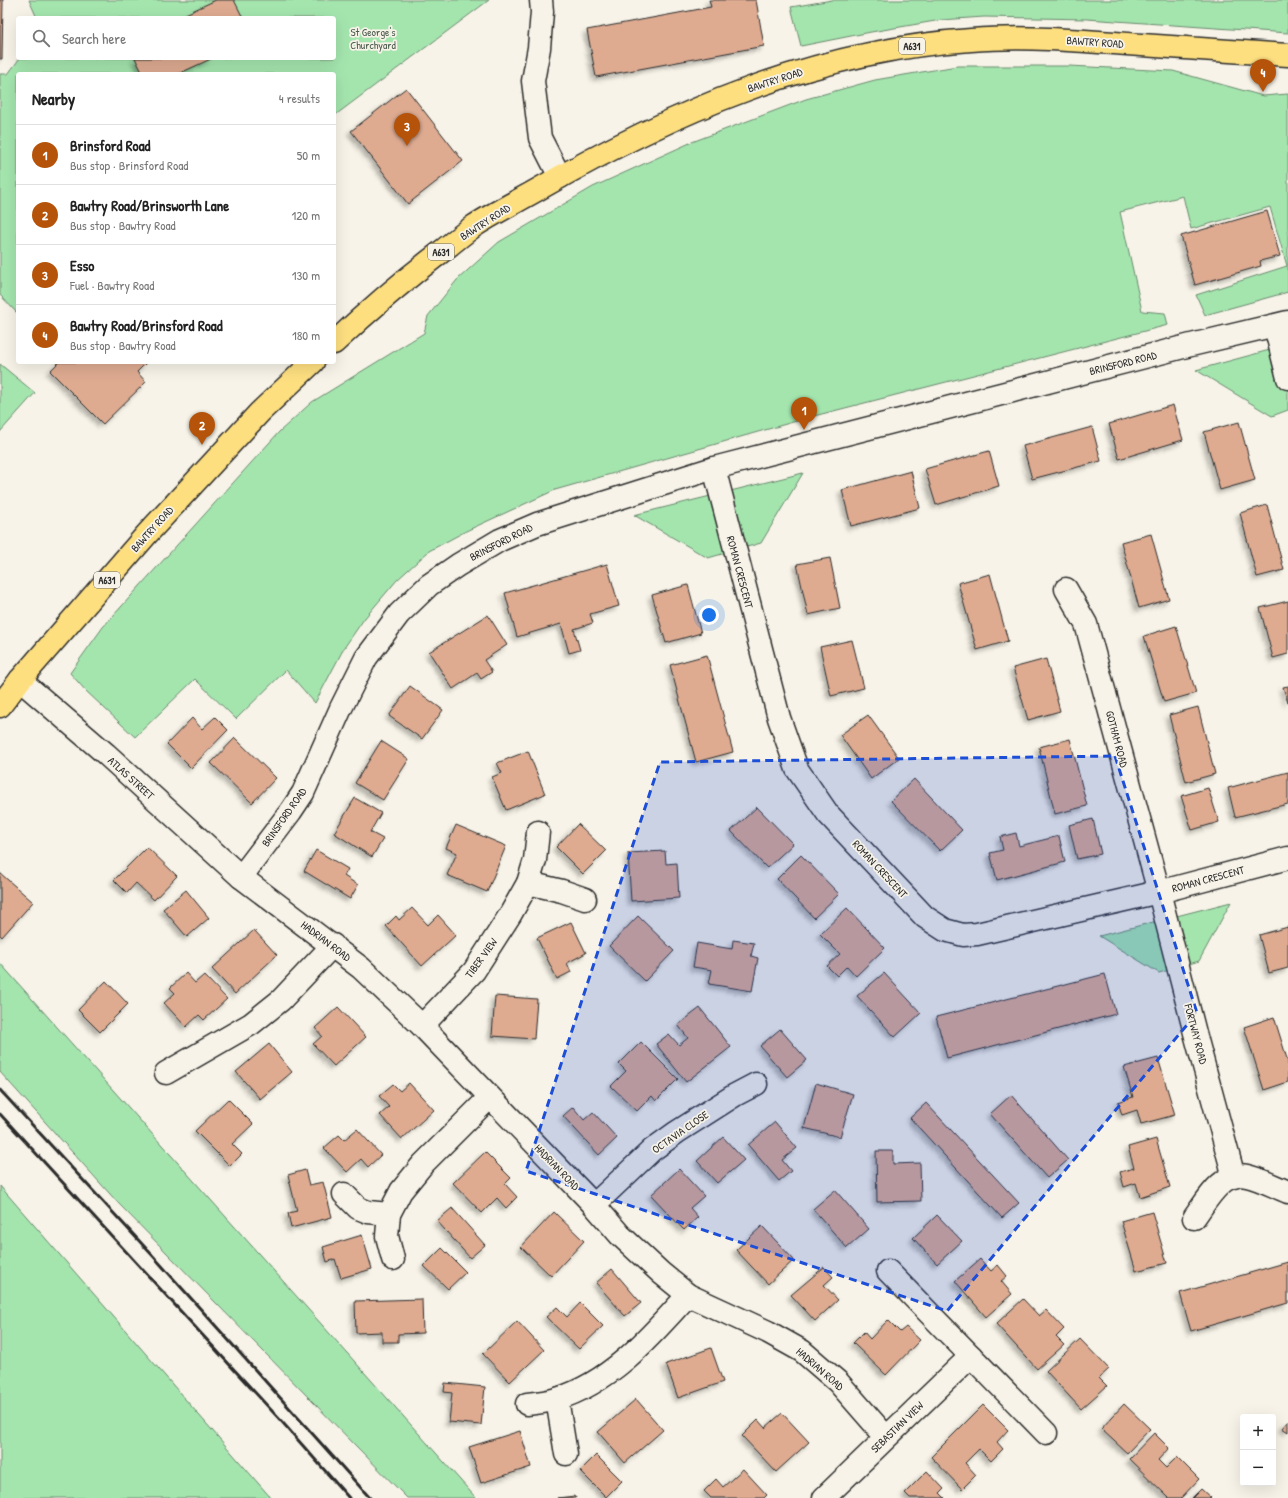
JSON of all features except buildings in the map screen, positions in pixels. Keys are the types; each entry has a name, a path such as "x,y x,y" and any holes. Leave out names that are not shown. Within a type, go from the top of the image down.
{"main road":[{"name":"BAWTRY ROAD","path":"336,341 413,274 473,227 606,151 716,101 762,84 852,58 916,45 972,40 1050,39 1288,55"},
{"name":"BAWTRY ROAD","path":"0,706 20,680 153,528 260,412 311,364"}],"street":[{"path":"541,0 542,12 539,48 533,81 540,138 560,177"},
{"path":"1281,324 1288,378"},
{"name":"BRINSFORD ROAD","path":"241,877 291,811 303,792 340,708 366,658 400,614 428,586 458,565 500,540 537,524 714,468 1192,345 1281,324"},
{"name":"ROMAN CRESCENT","path":"714,468 779,718 796,769 828,814 925,917 945,930 963,935 978,934 1159,892 1288,858"},
{"name":"GOTHAM ROAD","path":"1066,589 1086,624 1159,892"},
{"name":"ATLAS STREET","path":"20,680 111,759 241,877"},
{"name":"TIBER VIEW","path":"422,1026 474,971 510,915 528,883 536,860 538,832"},
{"name":"HADRIAN ROAD","path":"241,877 277,906 333,945 361,968 422,1026 594,1205 620,1235 660,1274 688,1295 768,1332 802,1351 838,1382 886,1437"},
{"path":"528,883 562,890 586,899"},
{"name":"FORTWAY ROAD","path":"1159,892 1234,1176"},
{"path":"166,1073 251,1024 281,1000 333,945"},
{"name":"OCTAVIA CLOSE","path":"594,1205 652,1150 735,1095 756,1084"},
{"path":"393,1259 387,1236 389,1214 401,1191 423,1164 490,1097"},
{"path":"1194,1218 1222,1182 1234,1176 1246,1176 1288,1192"},
{"path":"344,1194 358,1208 368,1212 389,1214"},
{"path":"888,1271 1046,1433"},
{"path":"527,1404 557,1399 580,1390 601,1378 648,1340 688,1295"},
{"name":"SEBASTIAN VIEW","path":"824,1498 971,1356"},
{"path":"557,1399 566,1454"}],"highlighted area":[{"path":"1115,756 1197,1013 947,1311 526,1171 660,762"}],"green space":[{"name":"St George's Churchyard","path":"29,0 489,0 336,115 336,72 16,72 16,312 0,295 0,74 8,74 18,60 336,60 336,16 36,16"},
{"path":"832,0 1288,0 1288,33 1087,19 984,17 941,20 801,46 791,7"},
{"path":"957,66 1069,66 1173,71 1263,96 1288,94 1288,292 1205,315 1196,295 1287,266 1270,207 1191,229 1183,196 1120,212 1142,311 1165,313 1168,325 814,416 555,490 466,531 429,551 397,580 364,619 344,648 315,703 286,670 236,719 195,679 135,737 86,691 70,673 103,627 279,432 312,402 424,333 428,316 457,280 499,242 593,187 692,142 806,99 875,80"},
{"path":"1288,345 1288,410 1272,416 1196,370"},
{"path":"0,364 35,393 0,432"},
{"path":"803,473 761,543 708,558 634,515"},
{"path":"1231,902 1199,961 1159,973 1099,936"},
{"path":"0,963 476,1498 407,1498 119,1204 0,1072"},
{"path":"0,1186 271,1498 0,1498"}],"railway":[{"path":"0,1090 154,1257 370,1498"},
{"path":"0,1114 283,1423 349,1498"}],"place":[{"name":"Bawtry Road/Brinsford Road","path":"1263,92"},
{"name":"Esso","path":"407,146"},
{"name":"Brinsford Road","path":"804,430"},
{"name":"Bawtry Road/Brinsworth Lane","path":"202,445"}]}
